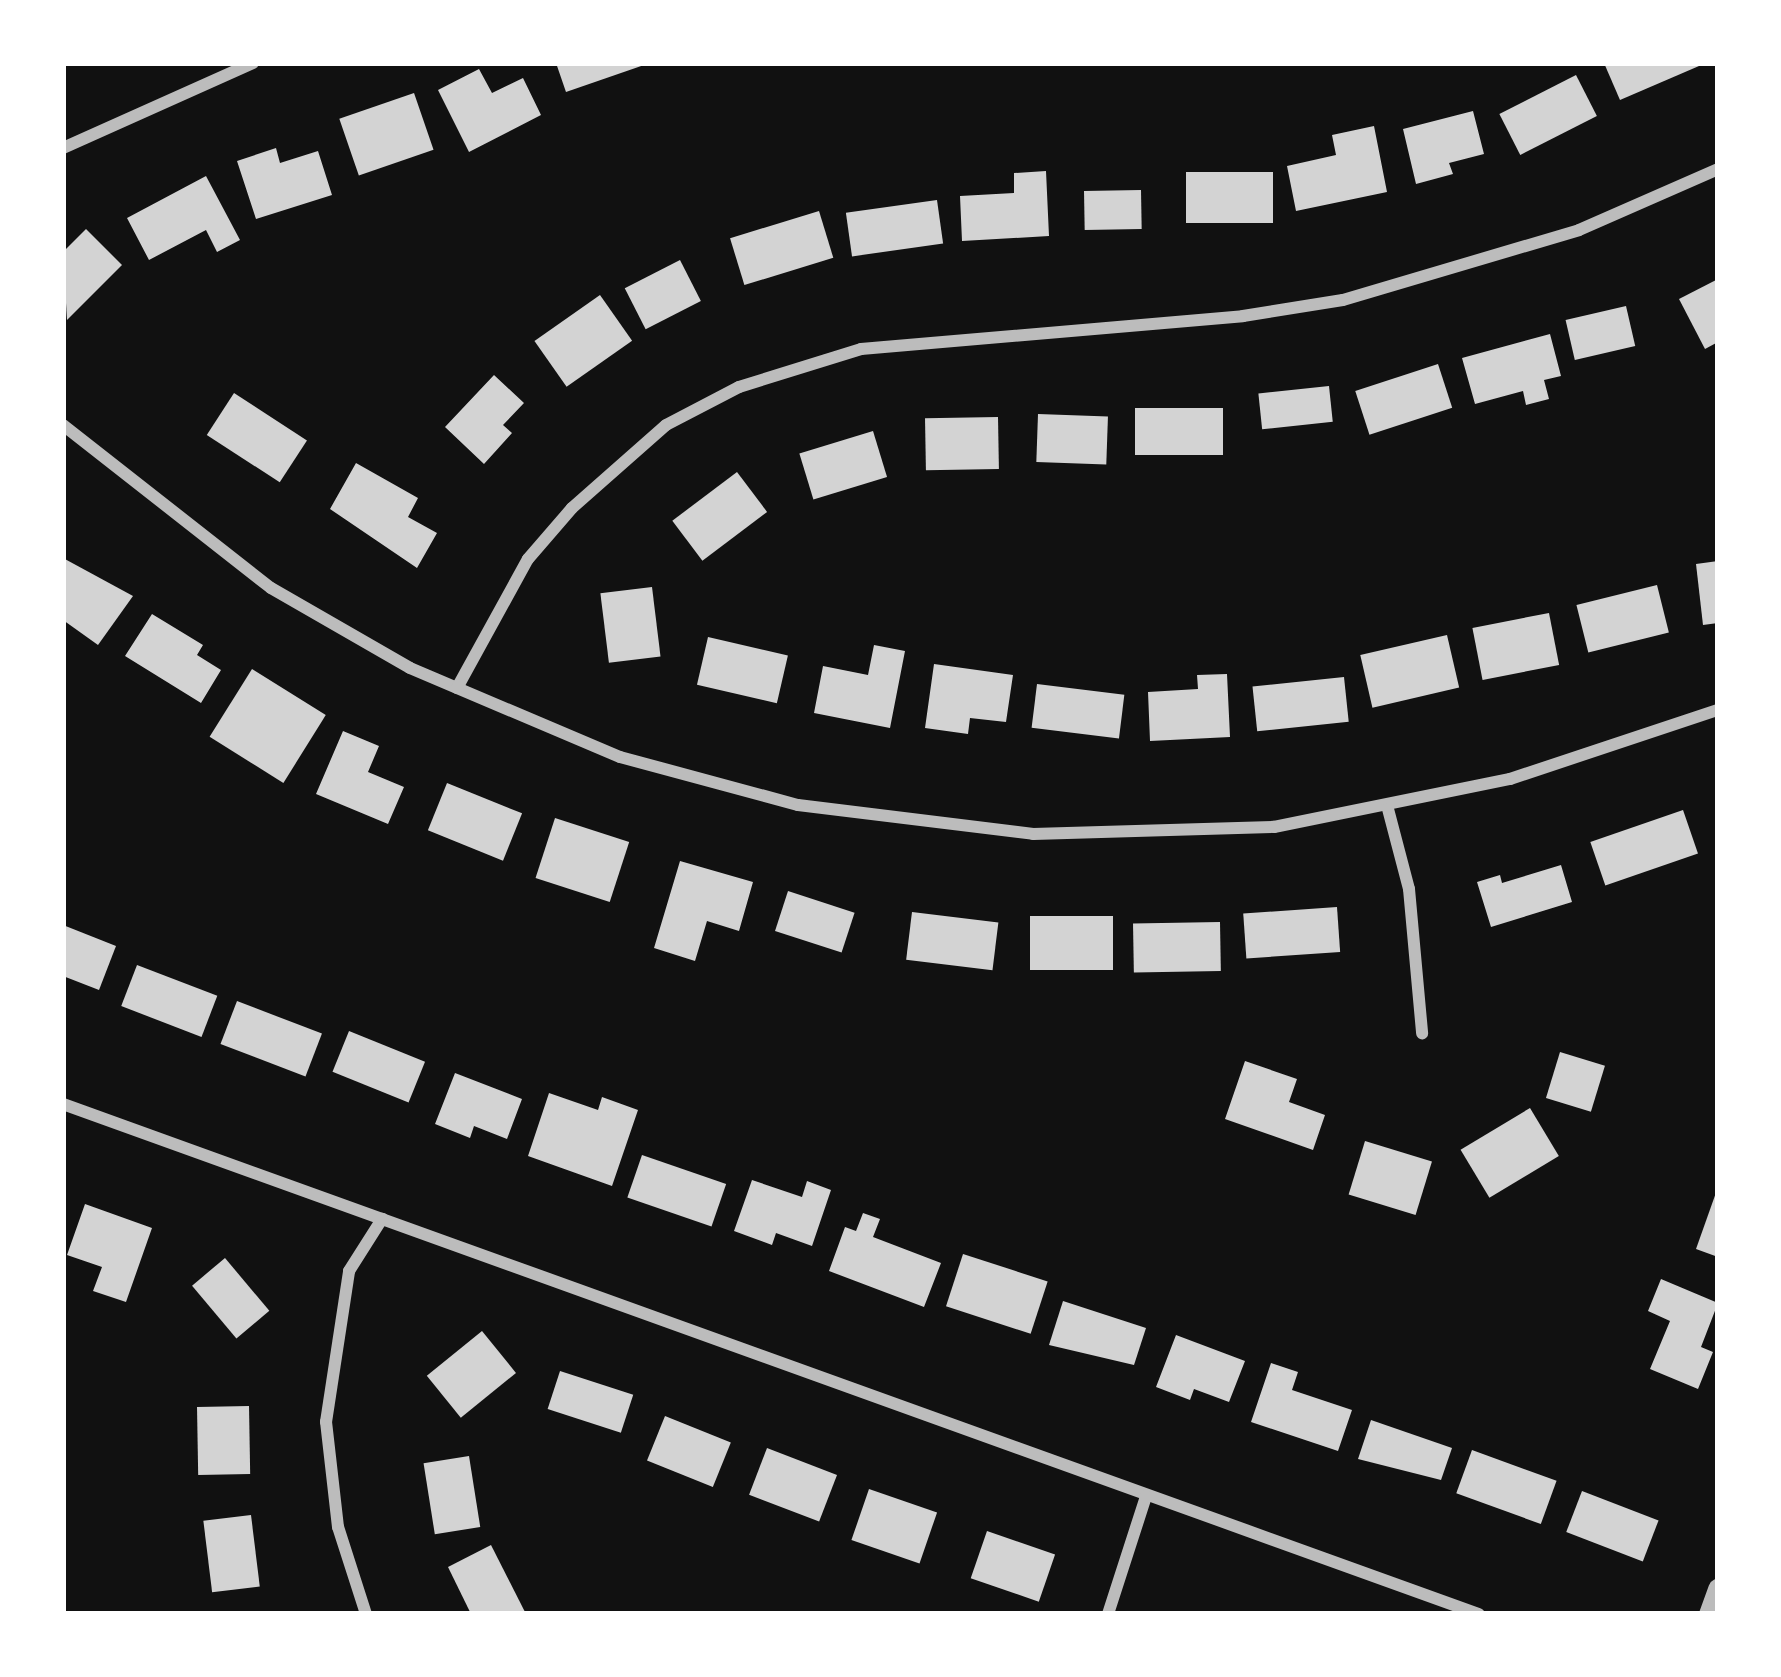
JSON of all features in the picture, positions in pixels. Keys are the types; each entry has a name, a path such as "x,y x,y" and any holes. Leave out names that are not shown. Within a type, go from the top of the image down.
{"street":[{"path":"63,148 253,63"},
{"path":"457,688 528,559 572,508 666,425 739,387 861,349 1243,316 1343,300 1561,237 1718,170"},
{"path":"63,425 271,588 457,688 620,757 797,805 1034,834 1188,833 1388,809 1532,772 1718,710"},
{"path":"1388,809 1408,889 1421,1033"},
{"path":"63,1104 1479,1614"},
{"path":"366,1614 338,1527 326,1421 349,1270 382,1219"},
{"path":"1108,1614 1146,1496"},
{"path":"1709,1614 1718,1589"}],"building":[{"path":"556,63 647,63 647,64 566,92"},
{"path":"1604,63 1706,63 1620,100"},
{"path":"479,69 492,93 523,78 541,115 469,152 438,90"},
{"path":"1576,75 1597,116 1520,155 1499,114"},
{"path":"414,93 434,150 359,175 339,119"},
{"path":"1473,111 1484,154 1449,163 1453,174 1416,184 1403,129"},
{"path":"1374,126 1387,192 1296,211 1287,166 1336,155 1332,135"},
{"path":"276,148 280,163 318,151 332,195 256,219 237,161"},
{"path":"1046,171 1049,236 962,241 960,196 1014,193 1014,173"},
{"path":"1186,172 1273,172 1273,223 1186,223"},
{"path":"206,176 240,240 217,252 206,230 149,260 127,218"},
{"path":"1141,190 1142,229 1085,230 1084,191"},
{"path":"937,200 943,244 852,256 846,213"},
{"path":"819,211 833,258 744,285 730,238"},
{"path":"86,229 122,265 67,320 63,252"},
{"path":"680,260 701,301 646,329 625,288"},
{"path":"1718,279 1718,342 1705,349 1679,299"},
{"path":"600,295 632,341 567,387 534,341"},
{"path":"1626,306 1635,346 1575,360 1566,320"},
{"path":"1550,334 1561,376 1544,380 1549,399 1526,405 1523,391 1475,404 1462,358"},
{"path":"1438,364 1452,408 1369,435 1355,391"},
{"path":"494,375 524,403 503,425 512,433 484,464 445,427"},
{"path":"1329,386 1333,422 1262,429 1258,393"},
{"path":"234,393 307,440 280,482 207,435"},
{"path":"1135,408 1223,408 1223,455 1135,455"},
{"path":"1038,414 1108,416 1106,464 1036,462"},
{"path":"998,417 999,469 926,470 925,418"},
{"path":"873,431 887,477 813,499 799,454"},
{"path":"356,463 418,498 408,517 437,533 417,568 330,509"},
{"path":"737,472 767,512 702,561 672,521"},
{"path":"63,558 133,596 98,645 63,620"},
{"path":"1718,561 1718,623 1703,625 1696,564"},
{"path":"1657,585 1669,633 1588,653 1576,605"},
{"path":"652,587 661,656 609,663 600,593"},
{"path":"1549,613 1559,665 1483,680 1472,628"},
{"path":"152,614 203,645 197,655 221,670 201,703 125,656"},
{"path":"1447,635 1459,688 1372,708 1360,655"},
{"path":"708,637 788,655 777,703 697,685"},
{"path":"874,645 905,651 890,728 814,713 823,666 868,675"},
{"path":"934,664 1013,675 1006,722 970,718 968,734 925,728"},
{"path":"252,669 326,715 283,783 210,737"},
{"path":"1227,674 1230,737 1150,741 1148,692 1198,689 1197,675"},
{"path":"1344,677 1349,722 1257,731 1253,687"},
{"path":"1037,684 1124,695 1119,738 1032,728"},
{"path":"343,731 379,746 368,772 404,787 388,824 316,794"},
{"path":"447,783 522,813 503,861 428,830"},
{"path":"1683,810 1698,853 1605,885 1590,842"},
{"path":"555,818 629,842 610,902 536,878"},
{"path":"680,861 753,882 739,931 707,921 695,961 654,948"},
{"path":"1561,865 1572,902 1491,927 1477,882 1500,875 1502,883"},
{"path":"788,891 855,913 842,953 775,931"},
{"path":"1337,907 1340,952 1246,958 1243,914"},
{"path":"912,912 998,923 993,970 906,960"},
{"path":"1030,916 1113,916 1113,970 1030,970"},
{"path":"1220,922 1221,971 1134,973 1133,924"},
{"path":"63,925 116,946 99,990 63,976"},
{"path":"137,965 217,996 202,1037 121,1006"},
{"path":"237,1001 322,1034 305,1077 221,1044"},
{"path":"349,1031 425,1062 409,1103 333,1072"},
{"path":"1560,1052 1605,1066 1591,1112 1546,1098"},
{"path":"1245,1061 1297,1079 1289,1102 1325,1115 1313,1150 1225,1119"},
{"path":"455,1073 522,1099 507,1139 474,1126 470,1138 435,1124"},
{"path":"549,1093 598,1110 602,1097 638,1110 612,1186 528,1156"},
{"path":"1530,1108 1559,1156 1489,1198 1461,1150"},
{"path":"1365,1141 1432,1161 1416,1215 1349,1195"},
{"path":"642,1155 726,1184 712,1227 627,1198"},
{"path":"752,1180 802,1197 807,1181 831,1190 812,1246 776,1233 772,1245 734,1231"},
{"path":"1718,1187 1718,1257 1696,1249"},
{"path":"85,1204 152,1228 126,1302 93,1291 102,1267 67,1255"},
{"path":"863,1213 880,1219 873,1237 941,1263 924,1307 829,1271 845,1227 856,1231"},
{"path":"963,1254 1048,1282 1031,1334 946,1306"},
{"path":"225,1258 269,1311 236,1338 192,1286"},
{"path":"1661,1279 1718,1303 1701,1347 1713,1352 1698,1389 1650,1369 1670,1321 1648,1311"},
{"path":"1063,1301 1146,1328 1134,1365 1049,1345"},
{"path":"482,1331 516,1373 461,1418 427,1376"},
{"path":"1176,1335 1245,1361 1229,1402 1194,1389 1190,1400 1156,1387"},
{"path":"1271,1363 1298,1372 1292,1390 1352,1410 1338,1451 1251,1422"},
{"path":"560,1371 633,1395 621,1433 548,1409"},
{"path":"249,1406 250,1474 198,1475 197,1407"},
{"path":"665,1416 731,1443 713,1487 647,1461"},
{"path":"1371,1420 1452,1448 1441,1480 1358,1459"},
{"path":"767,1448 837,1475 819,1522 749,1495"},
{"path":"1472,1450 1557,1481 1541,1524 1456,1493"},
{"path":"469,1456 480,1527 435,1534 424,1463"},
{"path":"869,1489 937,1512 919,1563 851,1540"},
{"path":"1582,1491 1659,1520 1643,1561 1566,1532"},
{"path":"251,1515 260,1586 212,1592 203,1521"},
{"path":"987,1531 1055,1554 1039,1602 971,1578"},
{"path":"491,1545 526,1614 471,1614 448,1567"}]}
